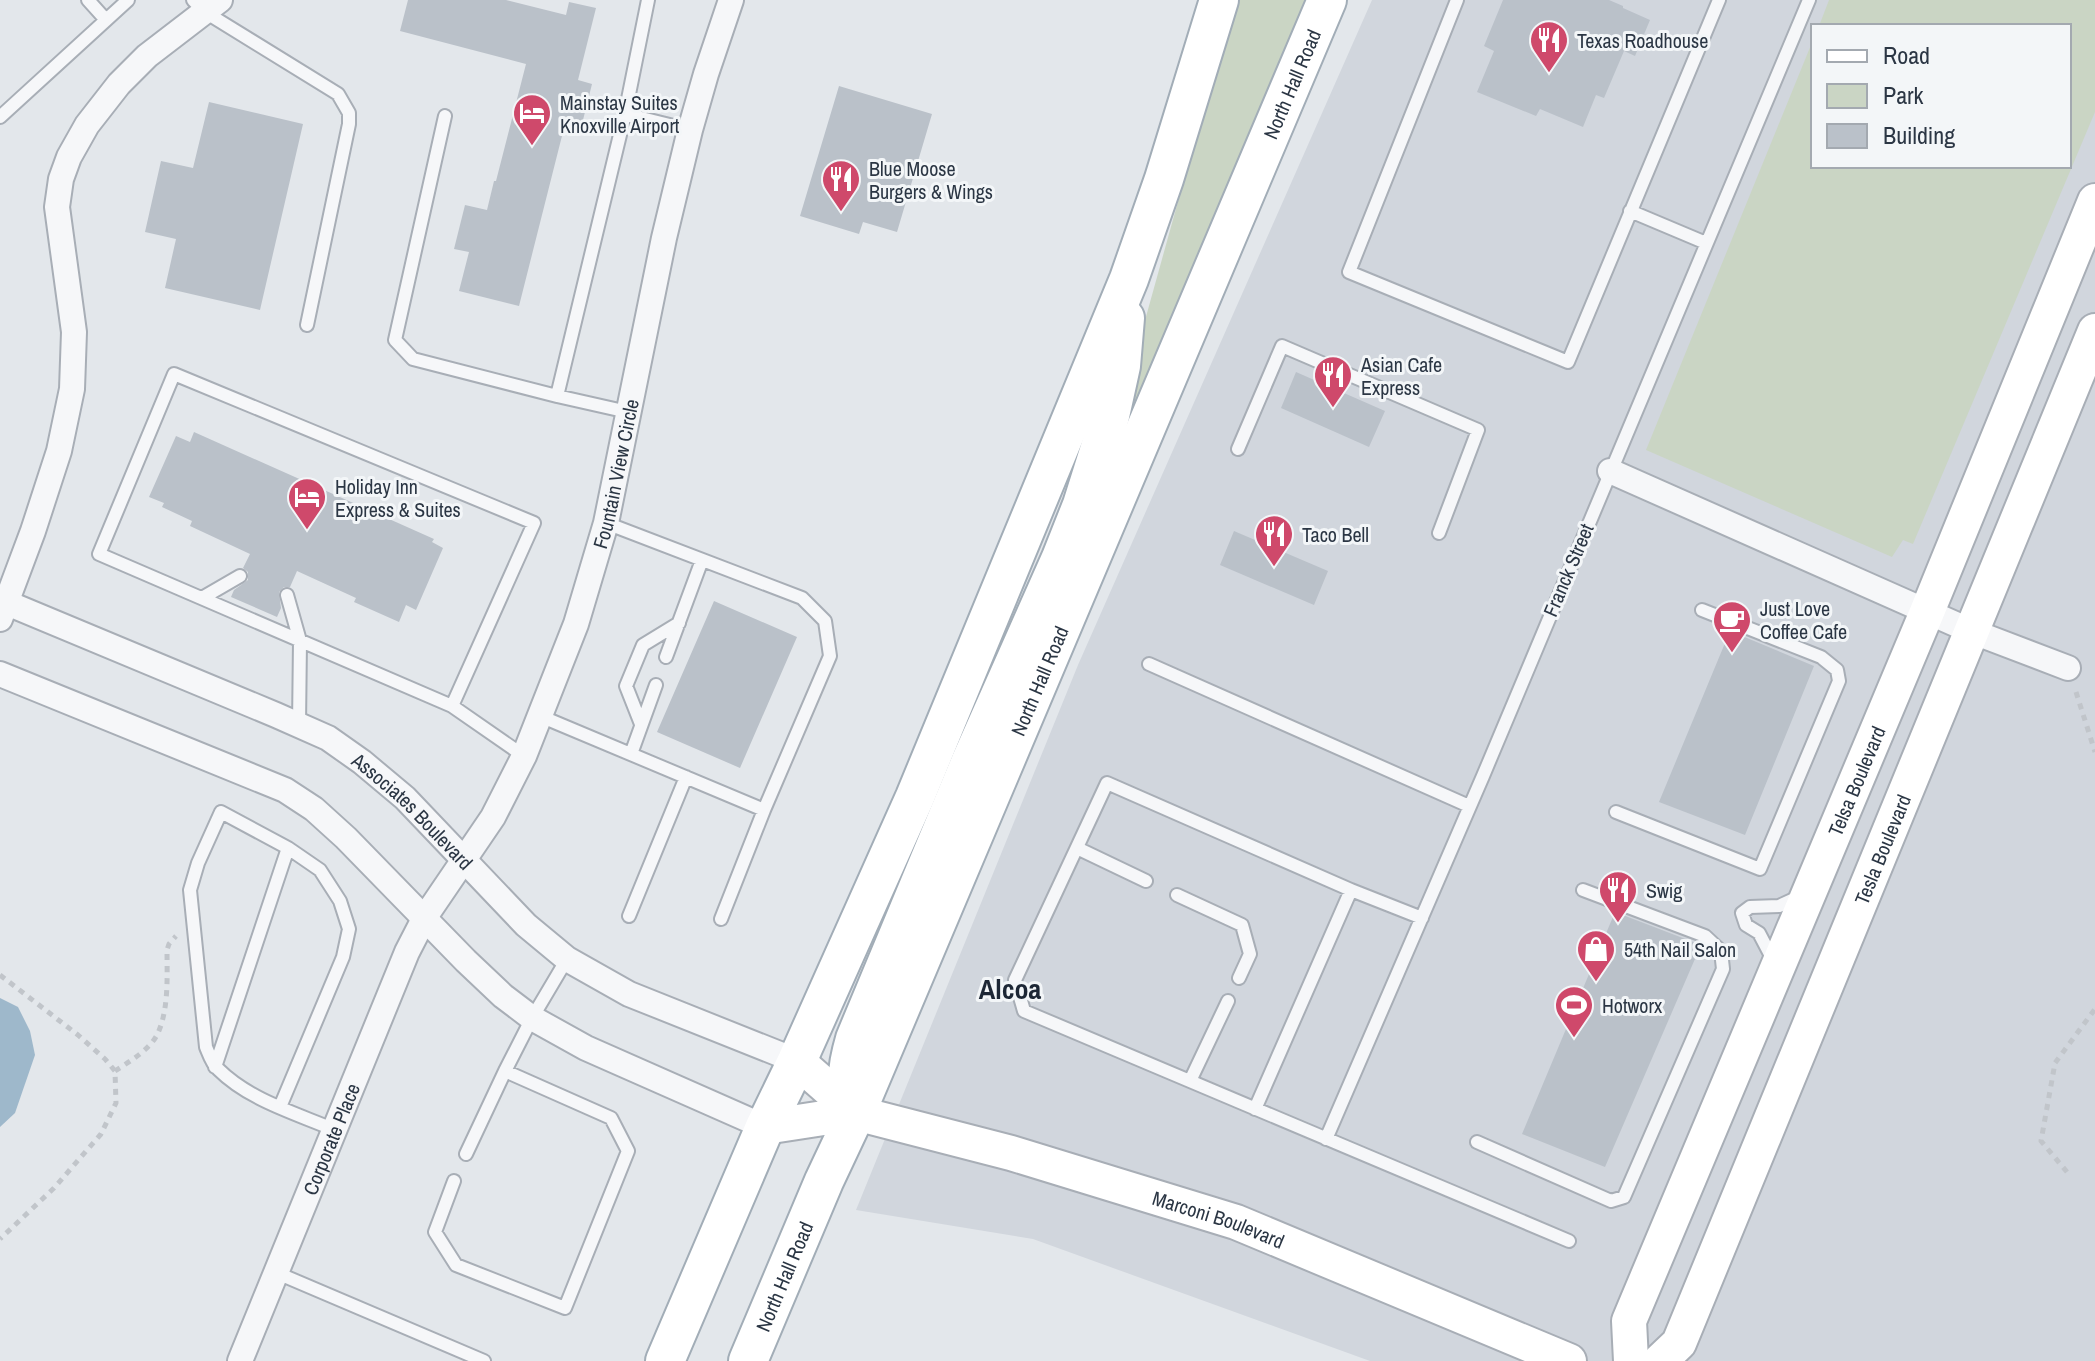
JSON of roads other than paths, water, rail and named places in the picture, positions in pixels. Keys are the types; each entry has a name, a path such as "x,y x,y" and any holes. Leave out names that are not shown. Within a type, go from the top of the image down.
{"main road":[{"path":"665,1361 765,1127 915,797 1129,279 1164,179 1219,0"},
{"name":"North Hall Road","path":"748,1361 1327,0"},
{"name":"Telsa Boulevard","path":"1631,1361 1629,1321 1927,612 2095,201"},
{"path":"856,1113 847,1078 855,1039 1082,505 1110,416 1118,379 1129,279"},
{"name":"Tesla Boulevard","path":"1660,1361 1679,1343 2095,331"},
{"name":"Marconi Boulevard","path":"797,1061 856,1113"},
{"name":"Marconi Boulevard","path":"765,1127 856,1113 1011,1153 1236,1222 1569,1361"}],"street":[{"name":"Fountain View Circle","path":"425,917 493,817 524,756 576,624 606,523 666,229 690,130 731,0"},
{"path":"2,607 33,531 59,451 72,389 74,332 57,207 61,179 87,125 119,84 206,4"},
{"path":"1610,471 1971,631 2068,668"},
{"name":"Associates Boulevard","path":"2,607 328,738 405,798 526,925 567,959 629,994 797,1061"},
{"path":"0,674 285,790 314,809 346,838 466,961 532,1018 586,1048 765,1127"},
{"name":"Corporate Place","path":"240,1361 407,952 425,917"}],"lane":[{"path":"88,0 106,20"},
{"path":"0,117 128,0"},
{"path":"557,396 625,114 648,0"},
{"path":"1457,0 1349,272 1568,362 1719,0"},
{"name":"Franck Street","path":"1326,1139 1809,0"},
{"path":"206,4 338,94 349,113 307,325"},
{"path":"625,114 690,130"},
{"path":"445,116 395,340 413,359 628,412"},
{"path":"1630,211 1706,243"},
{"path":"1238,449 1282,346 1478,430 1439,533"},
{"path":"452,706 534,523 174,374 99,554 452,706 524,756"},
{"path":"606,523 802,598 825,621 830,656 721,919"},
{"path":"666,657 702,560"},
{"path":"202,598 240,576"},
{"path":"287,595 300,641 299,725"},
{"path":"1616,812 1760,869 1839,681 1837,670 1821,657 1702,610"},
{"path":"641,724 626,686 643,645 679,623"},
{"path":"1149,664 1469,806"},
{"path":"631,754 656,685"},
{"path":"540,716 764,810"},
{"path":"629,916 686,777"},
{"path":"1422,918 1107,783 1015,980 1024,1011 1569,1241"},
{"path":"280,1107 343,957 349,929 340,901 320,870 288,848 221,812 198,863 190,890 206,1047 215,1067 252,1095 280,1107 335,1130"},
{"path":"215,1067 288,848"},
{"path":"1077,848 1146,881"},
{"path":"1255,1109 1351,890"},
{"path":"1477,1142 1611,1201 1624,1197 1723,969 1721,951 1705,936 1583,890"},
{"path":"1177,895 1242,925 1250,954 1239,978"},
{"path":"1781,960 1770,954 1759,933 1746,925 1742,913 1750,907 1779,906 1792,900 1804,906"},
{"path":"466,1154 532,1018 567,959"},
{"path":"1190,1081 1228,1001"},
{"path":"454,1181 435,1232 456,1265 565,1308 628,1151 611,1118 505,1071"},
{"path":"277,1273 484,1361"}],"water":[{"path":"0,998 18,1007 30,1031 35,1055 15,1113 0,1127"}],"place":[{"name":"Texas Roadhouse","path":"1549,74"},
{"name":"Mainstay Suites Knoxville Airport","path":"532,147"},
{"name":"Blue Moose Burgers & Wings","path":"841,213"},
{"name":"Asian Cafe Express","path":"1333,409"},
{"name":"Holiday Inn Express & Suites","path":"307,531"},
{"name":"Taco Bell","path":"1274,568"},
{"name":"Just Love Coffee Cafe","path":"1732,654"},
{"name":"Swig","path":"1618,924"},
{"name":"54th Nail Salon","path":"1596,983"},
{"name":"Hotworx","path":"1574,1039"}],"district":[{"name":"Alcoa","path":"1010,989"}]}
